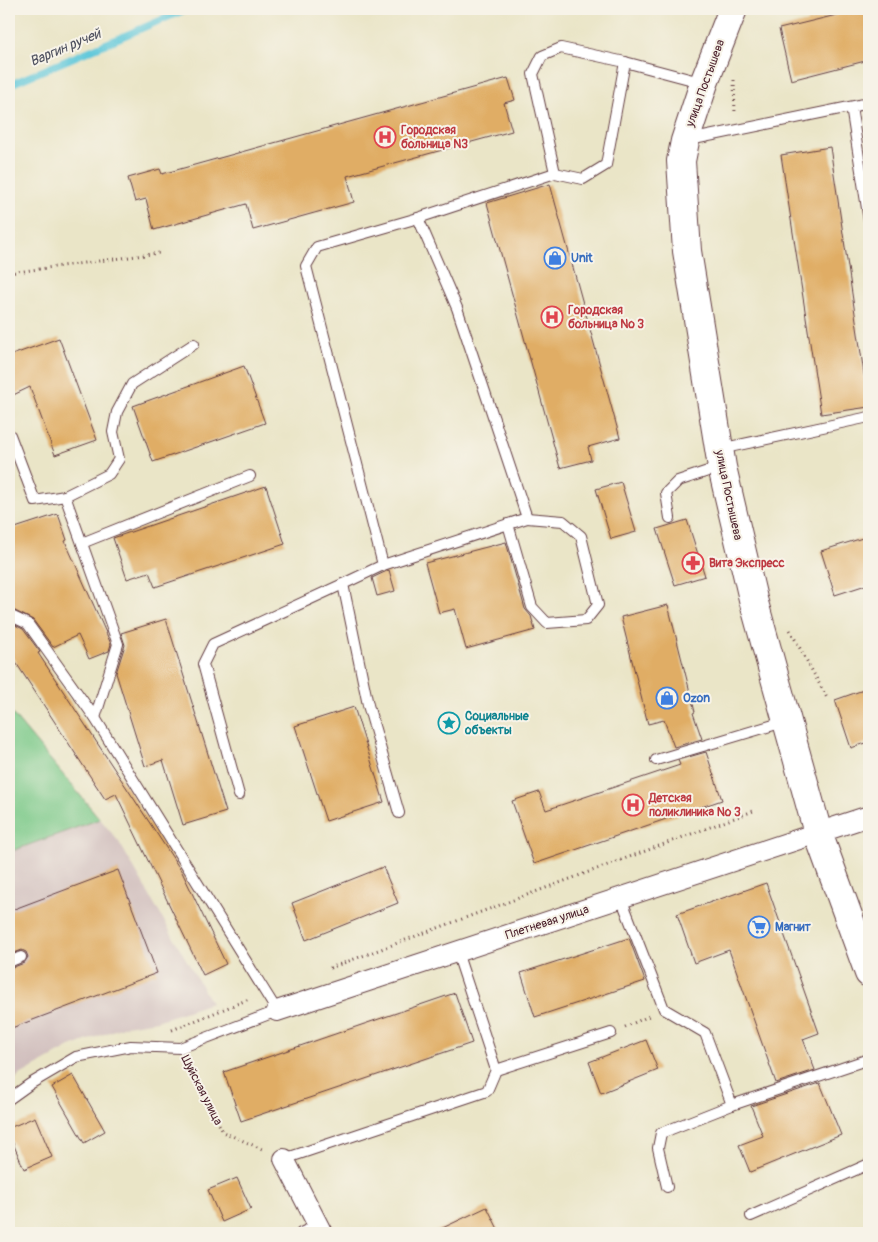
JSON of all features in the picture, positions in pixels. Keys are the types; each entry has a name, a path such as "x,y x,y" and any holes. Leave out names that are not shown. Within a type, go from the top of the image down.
{"main road":[{"name":"улица Постышева","path":"732,9 704,83 685,141 681,161 686,251 720,458 754,599 818,833 869,973"}],"street":[{"name":"Плетневая улица","path":"277,1011 869,816"},
{"path":"284,1159 314,1231"}],"lane":[{"path":"555,173 533,74 542,56 561,48 625,62 704,83"},
{"path":"383,565 306,266 317,246 418,218 555,173 583,178 606,165 625,62"},
{"path":"685,141 869,103"},
{"path":"851,107 869,221"},
{"path":"418,218 457,308 527,518"},
{"path":"10,435 35,501 65,496 109,474 119,459 113,432 117,412 132,384 194,344"},
{"path":"670,518 666,493 678,481 720,458 869,417"},
{"path":"82,543 250,476"},
{"path":"65,496 118,644 95,718"},
{"path":"238,795 203,664 213,644 383,565 508,524 527,518 563,521 581,536 598,605 586,620 547,622 532,607 508,524"},
{"path":"343,584 368,705 399,813"},
{"path":"9,614 28,624 95,718 277,1011 180,1048 131,1046 76,1058 30,1084 9,1099"},
{"path":"656,760 787,721"},
{"path":"621,898 664,1009 705,1033 732,1105"},
{"path":"284,1159 487,1091 496,1070 457,952"},
{"path":"9,962 21,957"},
{"path":"496,1070 611,1033"},
{"path":"668,1187 658,1148 661,1133 732,1105 869,1058"},
{"path":"751,1216 869,1164"}],"path":[{"path":"734,75 735,130"},
{"path":"9,273 159,253"},
{"path":"789,629 827,698"},
{"path":"321,972 756,810"},
{"path":"167,1032 266,992"},
{"path":"611,1033 664,1009"},
{"name":"Шуйская улица","path":"180,1048 223,1132 284,1159"}],"shaded area":[{"path":"100,819 119,842 211,1003 157,1021 125,1026 70,1047 20,1075 9,1086 9,852"}],"green space":[{"path":"9,710 100,819 9,852"}],"building":[{"path":"861,9 869,9 869,60 791,80 779,29"},
{"path":"508,78 515,100 504,103 512,131 347,176 354,202 253,230 246,204 154,230 146,199 135,202 128,178 160,169 162,174"},
{"path":"830,147 869,407 821,414 781,155"},
{"name":"Городская больница № 3","path":"550,184 620,438 588,447 591,460 560,468 487,203"},
{"path":"59,338 97,440 55,455 30,387 9,397 9,356"},
{"path":"244,366 265,423 153,462 133,406"},
{"path":"621,482 636,532 611,539 596,489"},
{"path":"266,486 285,544 155,587 149,572 127,579 113,538"},
{"path":"58,514 67,540 65,541 111,644 109,651 89,659 78,635 53,647 33,620 9,608 9,530"},
{"path":"687,520 705,576 675,585 657,529"},
{"path":"869,536 869,584 835,595 821,551"},
{"path":"506,542 525,609 531,616 535,630 466,649 455,609 439,613 425,563"},
{"path":"389,570 395,591 377,596 372,578"},
{"path":"668,605 695,712 693,713 702,739 674,747 664,720 648,724 621,617"},
{"path":"166,619 226,812 183,825 163,760 145,766 116,673 125,645 121,633"},
{"path":"9,622 23,629 40,652 38,653 182,872 226,964 203,975 116,794 105,799 9,652"},
{"path":"869,688 869,742 851,748 835,700"},
{"path":"354,707 384,802 326,821 295,726"},
{"name":"Детская поликлиника № 3","path":"706,752 722,800 534,864 512,801 539,792 546,810 680,765 678,760"},
{"path":"383,867 398,903 306,940 292,903"},
{"path":"118,870 157,973 9,1029 9,969 24,963 28,957 26,952 22,950 9,955 9,911"},
{"path":"766,883 819,1033 803,1039 815,1070 776,1083 729,950 694,963 677,914"},
{"path":"629,938 645,981 535,1017 521,973"},
{"path":"455,993 472,1043 241,1121 224,1072"},
{"path":"646,1040 658,1070 601,1093 589,1062"},
{"path":"73,1075 105,1131 84,1143 52,1087"},
{"path":"820,1083 841,1135 750,1172 739,1145 763,1136 751,1106"},
{"path":"35,1117 52,1157 24,1169 9,1134 9,1128"},
{"path":"237,1178 251,1209 222,1222 208,1190"},
{"path":"487,1207 500,1233 432,1233"}],"waterway":[{"name":"Варгин ручей","path":"9,85 187,9"}],"place":[{"name":"Городская больница N3","path":"385,137"},
{"name":"Unit","path":"555,258"},
{"name":"Городская больница № 3","path":"552,317"},
{"name":"Вита Экспресс","path":"693,563"},
{"name":"Ozon","path":"667,698"},
{"name":"Социальные объекты","path":"449,723"},
{"name":"Детская поликлиника № 3","path":"633,805"},
{"name":"Магнит","path":"759,927"}]}
